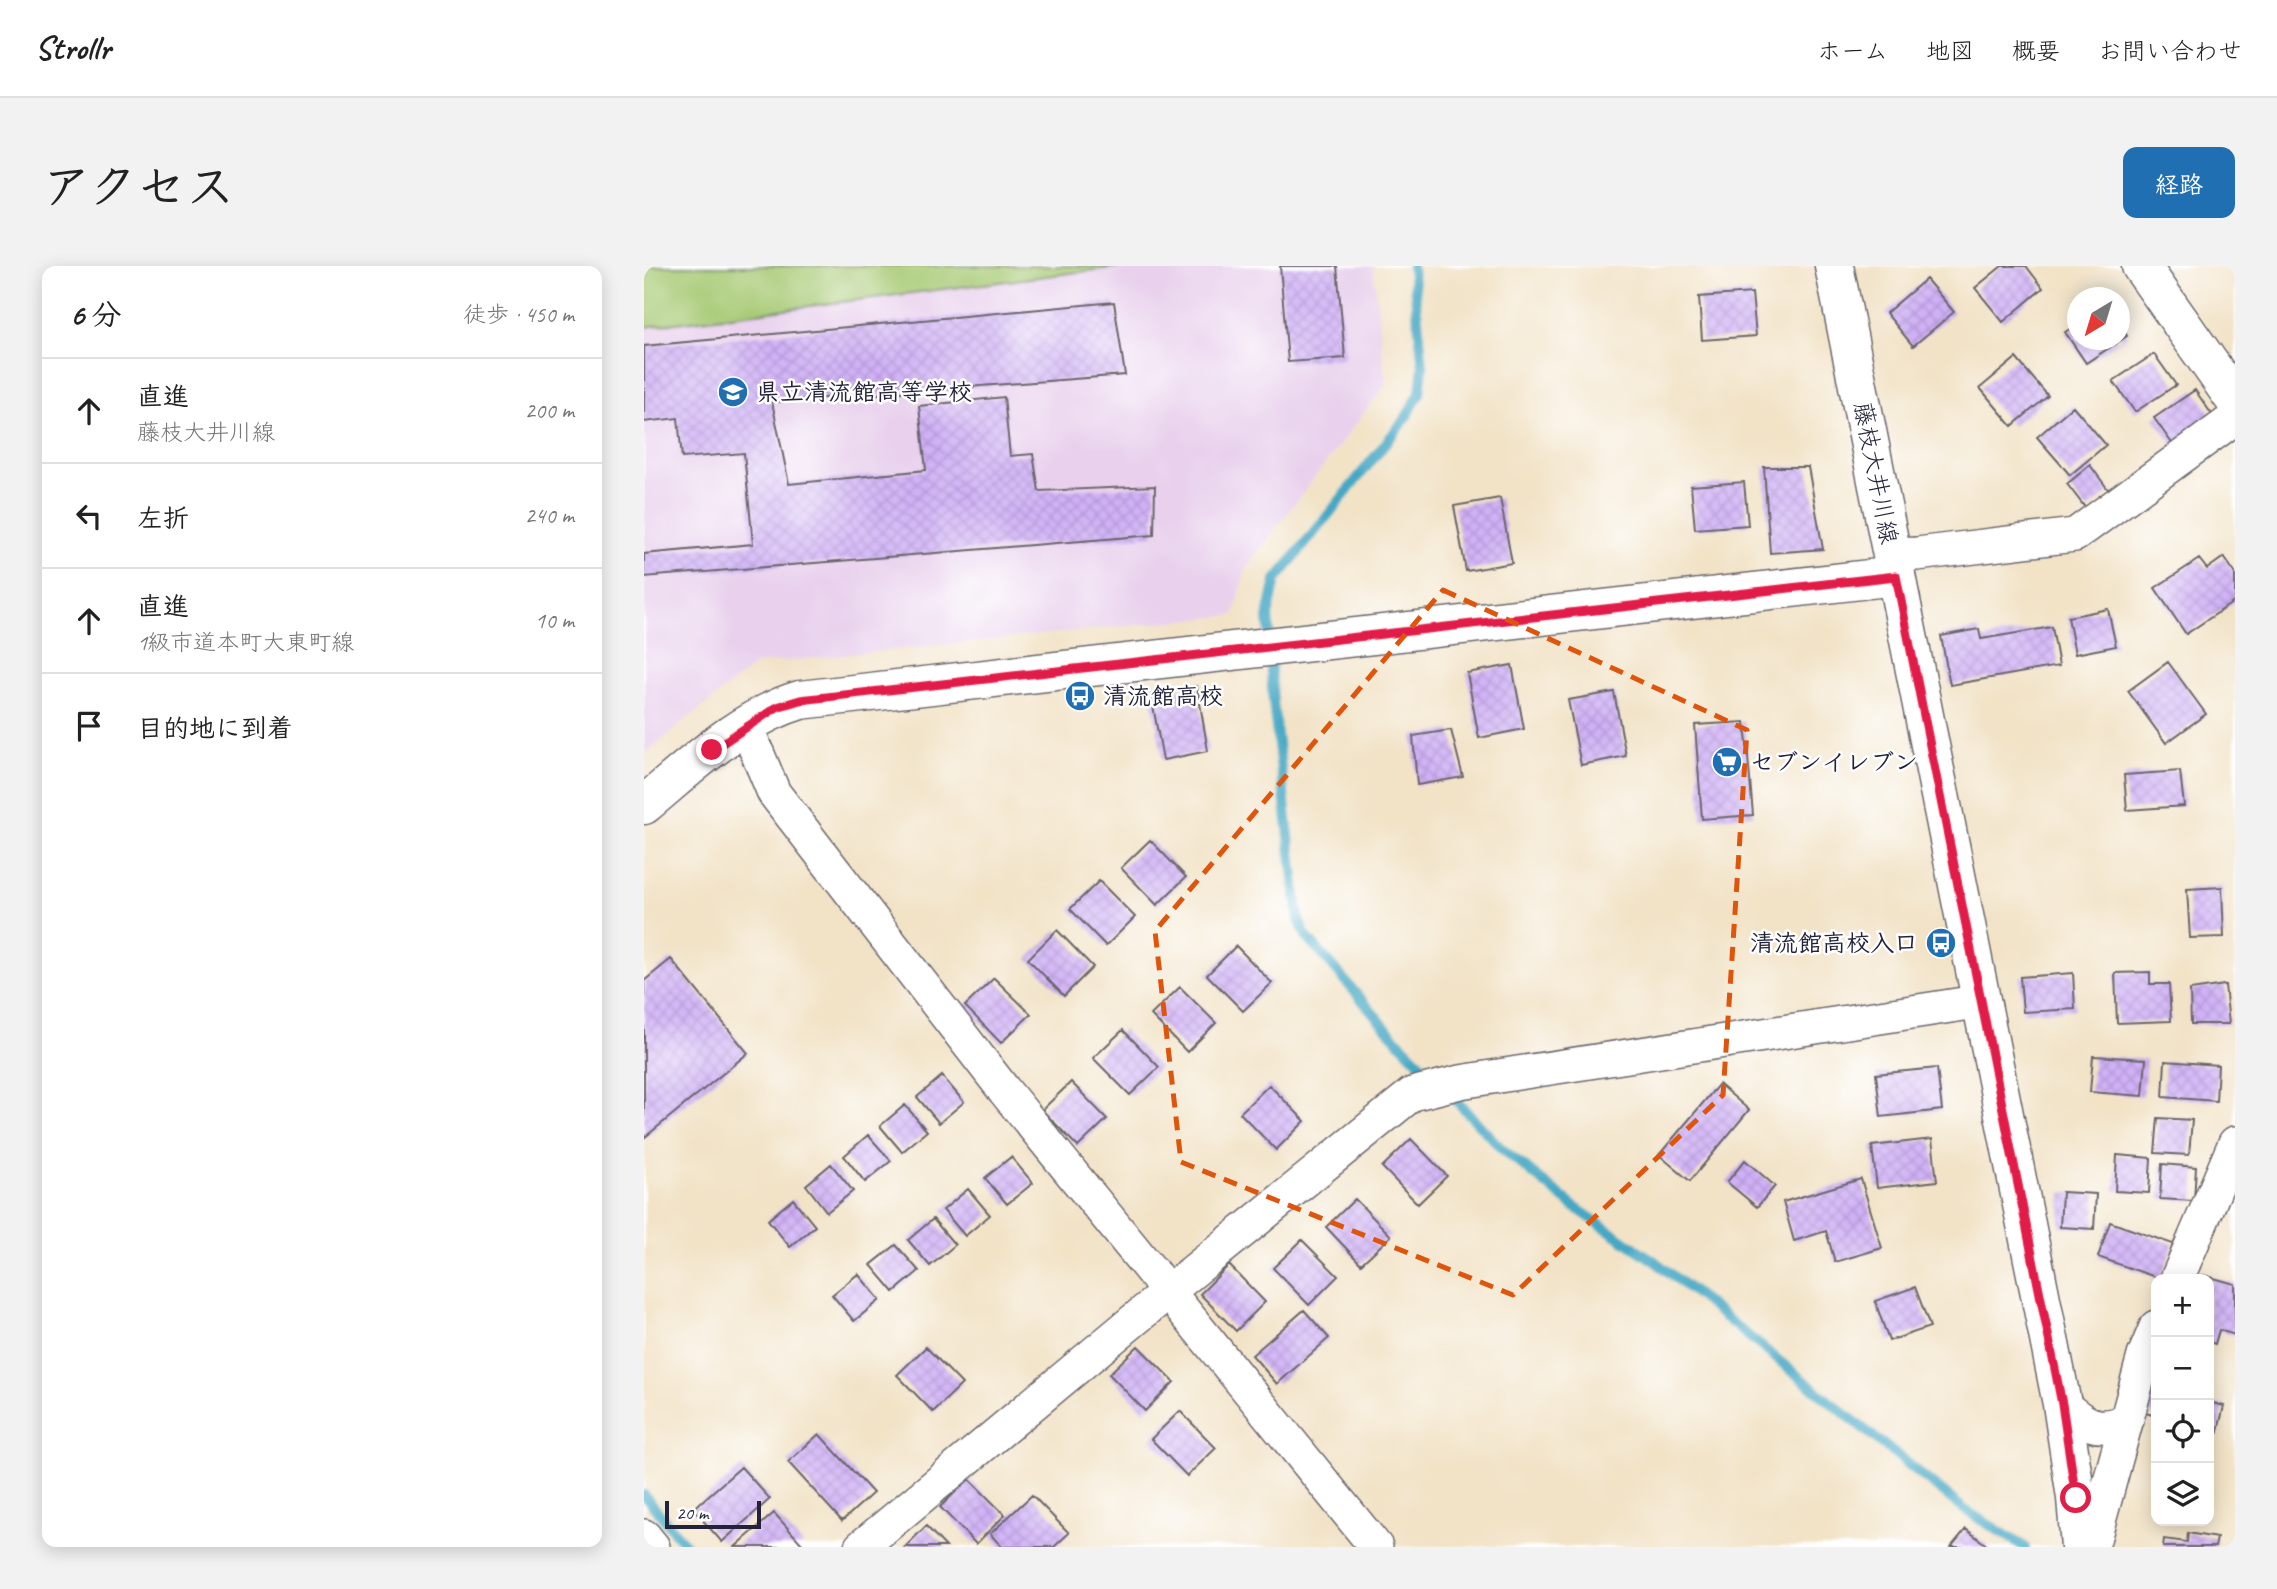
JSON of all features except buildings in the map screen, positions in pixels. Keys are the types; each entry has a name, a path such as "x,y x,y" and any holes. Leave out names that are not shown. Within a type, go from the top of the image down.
{"main road":[{"name":"藤枝大井川線","path":"1834,266 2062,1404 2076,1498 2080,1547"},
{"path":"2141,266 2235,400"},
{"path":"644,804 744,728 777,707 800,700 1275,645 1894,566"}],"street":[{"path":"1894,566 1917,554 2075,535 2235,418"},
{"path":"744,728 774,793 1004,1090 1376,1547"},
{"path":"861,1547 1169,1291 1412,1094 1460,1082 1983,1001"},
{"path":"2179,1274 2235,1143"},
{"path":"2092,1547 2144,1356 2152,1337"},
{"path":"2062,1404 2084,1423 2102,1427 2126,1420"},
{"path":"644,1536 653,1547"}],"highlighted area":[{"path":"1443,590 1747,730 1723,1095 1513,1295 1181,1162 1155,931"}],"shaded area":[{"path":"644,266 1373,266 1386,384 1247,566 1234,615 756,664 644,754"}],"green space":[{"path":"644,266 1126,266 644,327"}],"waterway":[{"path":"1270,640 1268,616 1276,580 1405,419 1420,393 1423,366 1412,266"},
{"path":"1270,655 1273,702 1299,920 1306,936 1388,1030 1436,1080"},
{"path":"1447,1091 1501,1148 1573,1206 1656,1262 1965,1510 2025,1547"},
{"path":"644,1495 687,1547"}],"place":[{"name":"県立清流館高等学校","path":"733,392"},
{"name":"清流館高校","path":"1080,696"},
{"name":"セブンイレブン","path":"1727,762"},
{"name":"清流館高校入口","path":"1941,943"}],"route":[{"path":"712,750 777,707 800,700 1896,576 2062,1404 2076,1498"}]}
